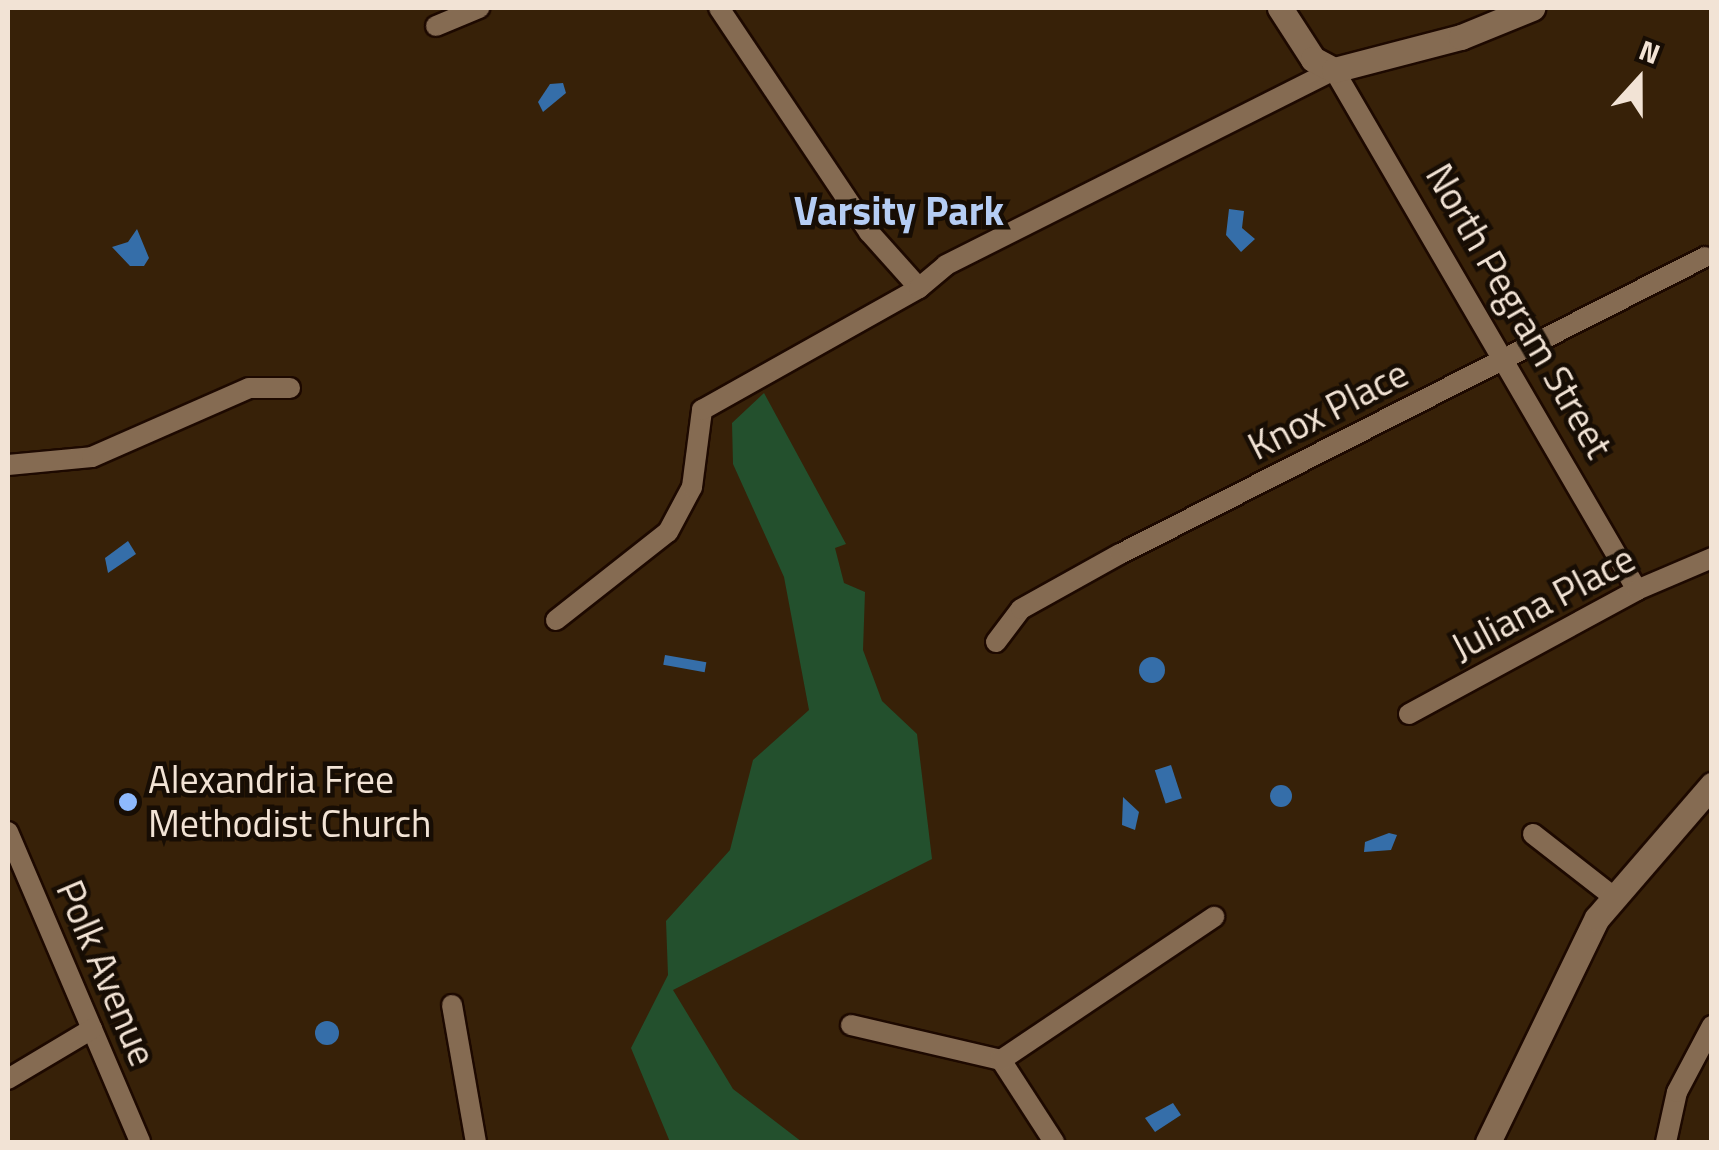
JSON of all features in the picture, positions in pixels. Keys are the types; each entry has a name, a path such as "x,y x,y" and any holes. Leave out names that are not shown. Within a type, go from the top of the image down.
{"street":[{"path":"436,26 479,8"},
{"path":"719,8 869,232 919,288"},
{"path":"556,620 668,532 692,487 702,410 919,288 946,265 1334,70 1461,37 1532,8"},
{"name":"North Pegram Street","path":"1281,9 1308,27 1637,590"},
{"name":"Knox Place","path":"996,642 1022,609 1704,257"},
{"path":"8,465 92,457 249,388 290,388"},
{"name":"Juliana Place","path":"1408,714 1637,590 1712,558"},
{"path":"1488,1142 1561,982 1614,897 1712,785"},
{"name":"Polk Avenue","path":"8,832 140,1142"},
{"path":"1534,834 1614,897"},
{"path":"1001,1060 1214,916"},
{"path":"452,1006 476,1142"},
{"path":"851,1025 1001,1060 1054,1142"},
{"path":"1666,1142 1677,1092 1712,1026"},
{"path":"8,1079 92,1029"}],"green space":[{"path":"764,393 846,544 835,548 844,583 865,592 863,650 882,701 917,734 932,859 673,990 733,1089 802,1142 670,1142 631,1048 668,975 666,921 730,850 753,760 809,710 784,577 733,464 732,423"}],"water":[{"path":"563,83 566,93 543,112 538,102 550,84"},
{"path":"1229,209 1244,211 1242,228 1255,239 1241,252 1226,235"},
{"path":"137,229 149,258 144,266 130,266 112,247 128,242"},
{"path":"128,541 136,554 108,573 105,558"},
{"path":"665,655 706,662 705,672 663,665"},
{"path":"1152,657 1161,661 1165,670 1161,679 1152,683 1143,679 1139,670 1143,661"},
{"path":"1171,765 1182,798 1166,804 1155,770"},
{"path":"1281,785 1289,788 1289,804 1281,807 1273,804 1270,796 1273,788"},
{"path":"1123,797 1139,812 1135,830 1122,825"},
{"path":"1389,833 1397,835 1391,850 1364,852 1365,842"},
{"path":"327,1021 339,1033 327,1045 315,1033"},
{"path":"1173,1103 1181,1115 1155,1132 1145,1118"}],"place":[{"name":"Alexandria Free Methodist Church","path":"128,802"}],"district":[{"name":"Varsity Park","path":"899,211"}]}
